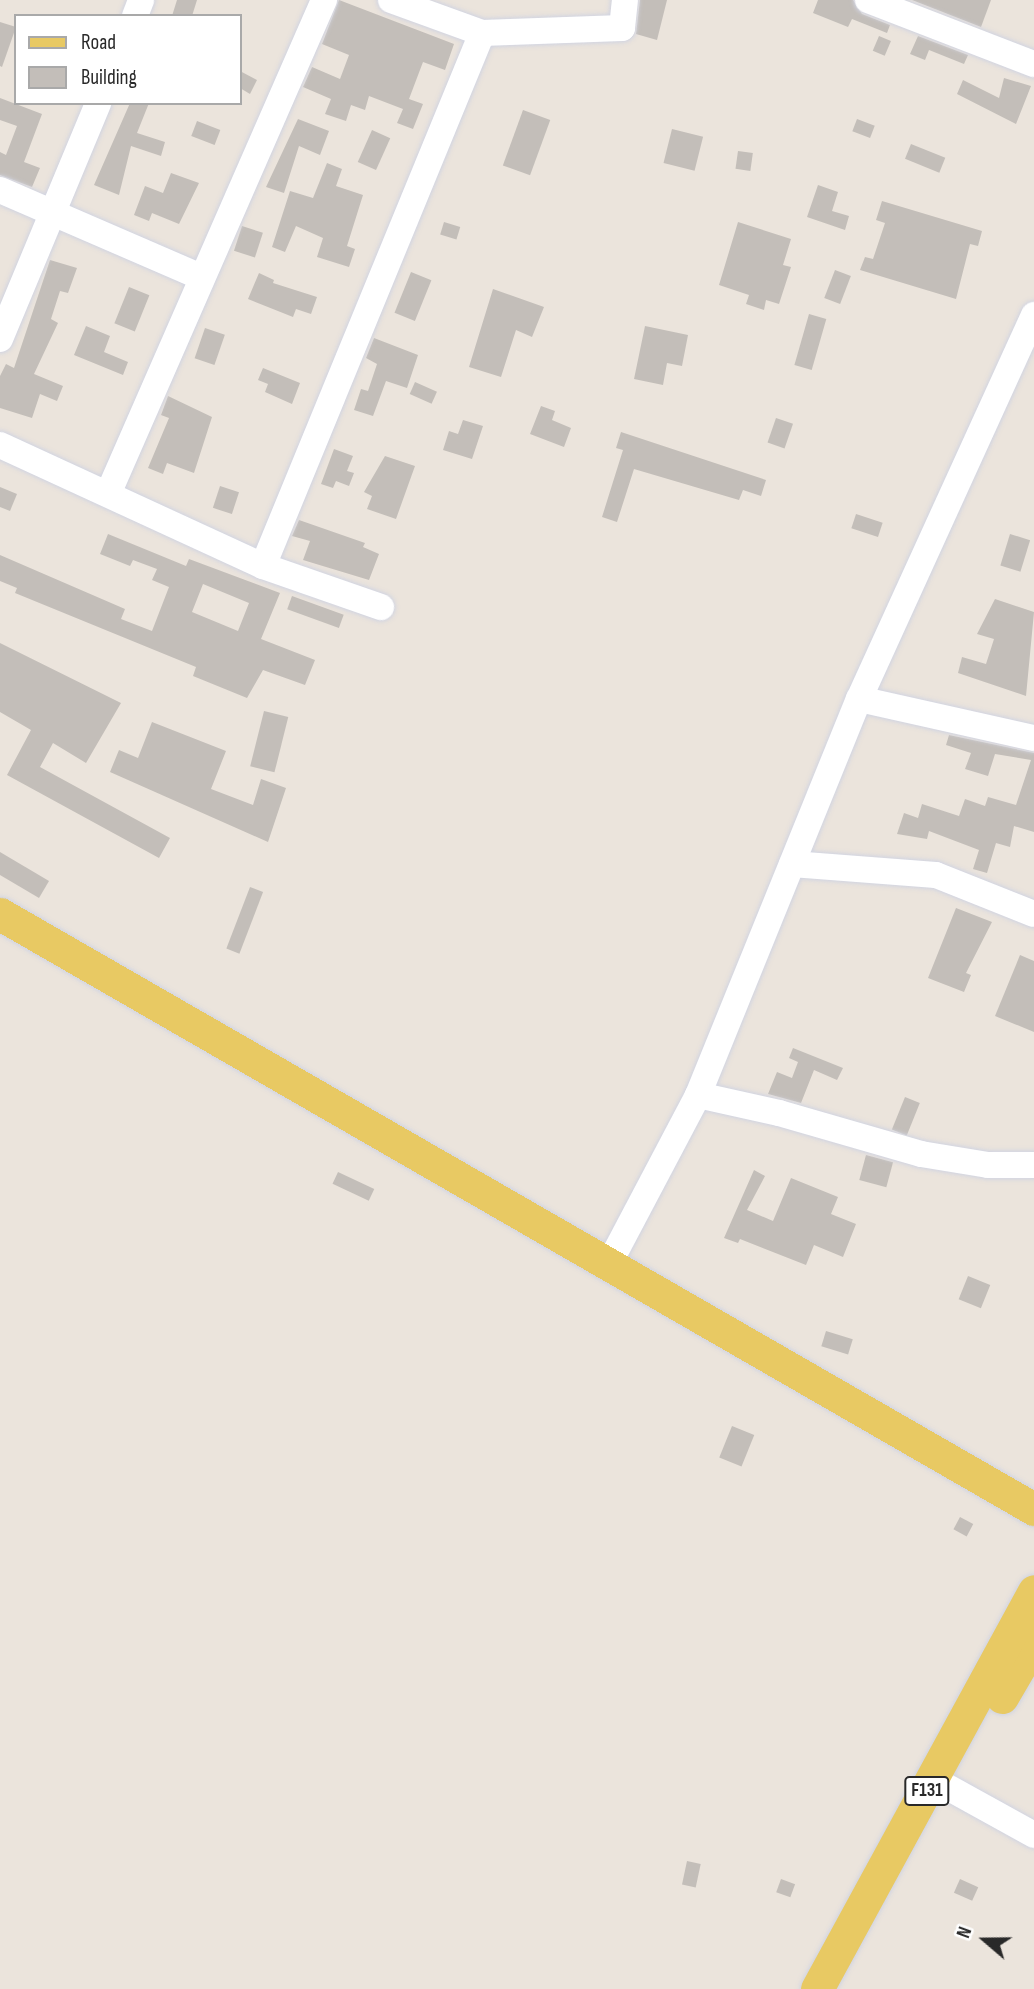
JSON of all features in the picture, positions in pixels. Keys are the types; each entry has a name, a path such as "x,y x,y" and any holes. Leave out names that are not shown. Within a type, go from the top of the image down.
{"main road":[{"path":"0,914 610,1262 1034,1509"},
{"name":"F131","path":"817,1989 1034,1591"},
{"name":"F131","path":"839,1989 949,1788 1034,1642"}],"street":[{"path":"108,494 324,0"},
{"path":"391,0 482,33 622,28 625,0"},
{"path":"868,0 982,48 1034,64"},
{"path":"263,566 482,33"},
{"path":"0,339 97,105"},
{"path":"0,190 201,277"},
{"path":"610,1262 698,1096 859,699 1034,315"},
{"path":"0,445 263,566 381,607"},
{"path":"859,699 1034,738"},
{"path":"792,864 936,875 1034,914"},
{"path":"698,1096 779,1113 921,1154 988,1165 1034,1165"},
{"path":"949,1788 1034,1835"}],"building":[{"path":"177,0 197,0 193,14 173,14"},
{"path":"339,0 454,44 445,70 423,62 409,99 423,104 413,129 397,123 403,109 369,96 365,110 351,105 346,121 325,114 331,99 303,87 312,67 340,79 349,55 322,44"},
{"path":"640,0 667,0 657,40 636,34"},
{"path":"818,0 853,0 862,14 890,25 887,33 852,19 848,27 813,13"},
{"path":"912,0 991,0 981,27"},
{"path":"0,22 14,26 14,33 2,67"},
{"path":"879,36 891,41 885,56 873,51"},
{"path":"918,36 968,55 964,64 929,50 925,60 910,54"},
{"path":"242,72 257,80 250,94 242,89"},
{"path":"1004,78 1031,86 1016,124 957,94 963,80 999,98"},
{"path":"0,98 42,114 24,162 40,168 32,187 0,175 0,152 6,155 17,126 0,120"},
{"path":"129,105 148,105 137,133 165,142 161,156 131,146 119,195 94,185"},
{"path":"523,110 550,120 530,175 503,165"},
{"path":"298,119 329,131 320,155 299,146 284,193 266,187"},
{"path":"857,119 875,126 870,138 852,131"},
{"path":"197,121 220,130 215,145 191,136"},
{"path":"672,129 703,137 695,171 664,163"},
{"path":"372,130 390,138 376,170 358,162"},
{"path":"911,144 945,158 939,173 905,159"},
{"path":"738,151 753,153 750,171 735,169"},
{"path":"327,163 342,169 336,186 363,195 347,246 355,249 349,267 317,257 323,238 296,226 285,252 272,247 290,191 313,198"},
{"path":"171,173 199,183 179,224 152,213 149,221 134,215 145,186 163,193"},
{"path":"818,185 838,192 832,211 849,216 845,230 807,217"},
{"path":"882,201 982,231 978,246 970,244 956,299 860,270 865,257 873,259 885,223 876,220"},
{"path":"444,222 460,227 456,239 440,234"},
{"path":"738,222 791,239 783,265 791,267 779,304 766,300 764,310 746,304 749,295 719,285"},
{"path":"242,226 263,233 255,258 234,251"},
{"path":"50,260 77,268 68,293 60,291 51,319 58,323 34,374 63,386 57,401 40,394 32,418 0,408 0,376 6,364 14,368"},
{"path":"835,270 851,276 840,304 824,298"},
{"path":"411,272 431,280 415,321 395,313"},
{"path":"259,273 274,280 273,283 317,297 311,314 296,309 293,317 248,299"},
{"path":"129,287 149,295 135,331 114,323"},
{"path":"493,289 544,307 532,337 516,330 501,377 469,367"},
{"path":"809,314 826,319 812,370 794,365"},
{"path":"86,326 110,336 104,352 128,362 123,375 74,355"},
{"path":"645,326 688,335 682,366 667,363 663,385 634,379"},
{"path":"205,328 225,335 214,365 195,358"},
{"path":"374,338 418,355 407,388 386,381 373,416 354,410 361,389 368,391 377,364 366,358"},
{"path":"263,368 300,383 292,404 265,392 268,384 258,380"},
{"path":"415,382 437,392 432,404 410,394"},
{"path":"168,396 212,417 194,473 167,463 163,474 148,468 169,418 161,415"},
{"path":"541,406 555,411 552,420 571,428 564,447 530,434"},
{"path":"776,418 793,424 785,448 768,443"},
{"path":"463,420 483,426 472,459 443,450 449,431 458,434"},
{"path":"621,432 766,480 761,496 743,490 739,500 634,469 617,522 602,517 623,450 616,448"},
{"path":"334,449 353,456 347,471 354,473 349,486 336,481 333,488 321,484"},
{"path":"385,456 415,466 396,519 367,509 372,496 364,492"},
{"path":"220,486 239,492 232,514 213,508"},
{"path":"0,487 17,494 10,511 0,507"},
{"path":"856,514 883,523 878,537 851,528"},
{"path":"299,520 365,543 363,547 379,554 369,580 303,560 310,541 292,536"},
{"path":"108,534 186,566 189,559 280,593 261,639 315,660 305,685 263,670 247,698 193,676 196,667 15,593 17,588 0,581 0,555 125,609 121,619 152,631 169,587 152,580 157,569 133,560 130,566 100,554","holes":["203,584 249,603 238,631 192,612"]},
{"path":"1010,534 1030,540 1020,572 1000,566"},
{"path":"292,596 344,615 339,628 287,609"},
{"path":"995,599 1034,612 1026,696 958,673 962,657 986,664 994,639 977,634"},
{"path":"0,643 121,703 86,763 53,743 40,767 170,838 159,858 7,775 31,730 0,712"},
{"path":"264,711 288,717 274,772 250,766"},
{"path":"152,722 226,751 211,789 253,805 261,779 286,788 268,842 110,772 119,750 138,758"},
{"path":"949,735 1034,753 1034,832 1014,826 1010,847 996,843 987,873 973,869 979,850 929,831 927,839 897,834 904,813 918,818 922,804 959,816 965,799 985,806 988,797 1016,805 1031,760 995,754 988,776 965,769 971,753 946,745"},
{"path":"0,852 49,881 39,898 0,875"},
{"path":"250,887 263,892 239,954 226,949"},
{"path":"956,908 992,922 966,973 971,975 964,992 928,978"},
{"path":"1020,955 1034,961 1034,1032 995,1016"},
{"path":"793,1048 843,1068 837,1080 814,1070 801,1103 768,1094 777,1072 792,1078 798,1062 789,1058"},
{"path":"905,1097 920,1103 907,1135 892,1129"},
{"path":"866,1155 893,1162 886,1187 859,1180"},
{"path":"754,1170 765,1176 747,1210 773,1221 791,1178 838,1197 831,1214 856,1224 843,1257 814,1245 806,1265 740,1239 738,1243 724,1238"},
{"path":"338,1172 374,1189 369,1201 333,1184"},
{"path":"968,1276 990,1285 981,1308 959,1299"},
{"path":"826,1331 853,1339 848,1354 821,1346"},
{"path":"732,1426 754,1435 742,1467 719,1458"},
{"path":"960,1517 973,1524 967,1536 953,1529"},
{"path":"687,1861 701,1864 696,1887 682,1884"},
{"path":"781,1879 795,1884 790,1897 776,1892"},
{"path":"960,1879 978,1887 972,1901 954,1893"}]}
